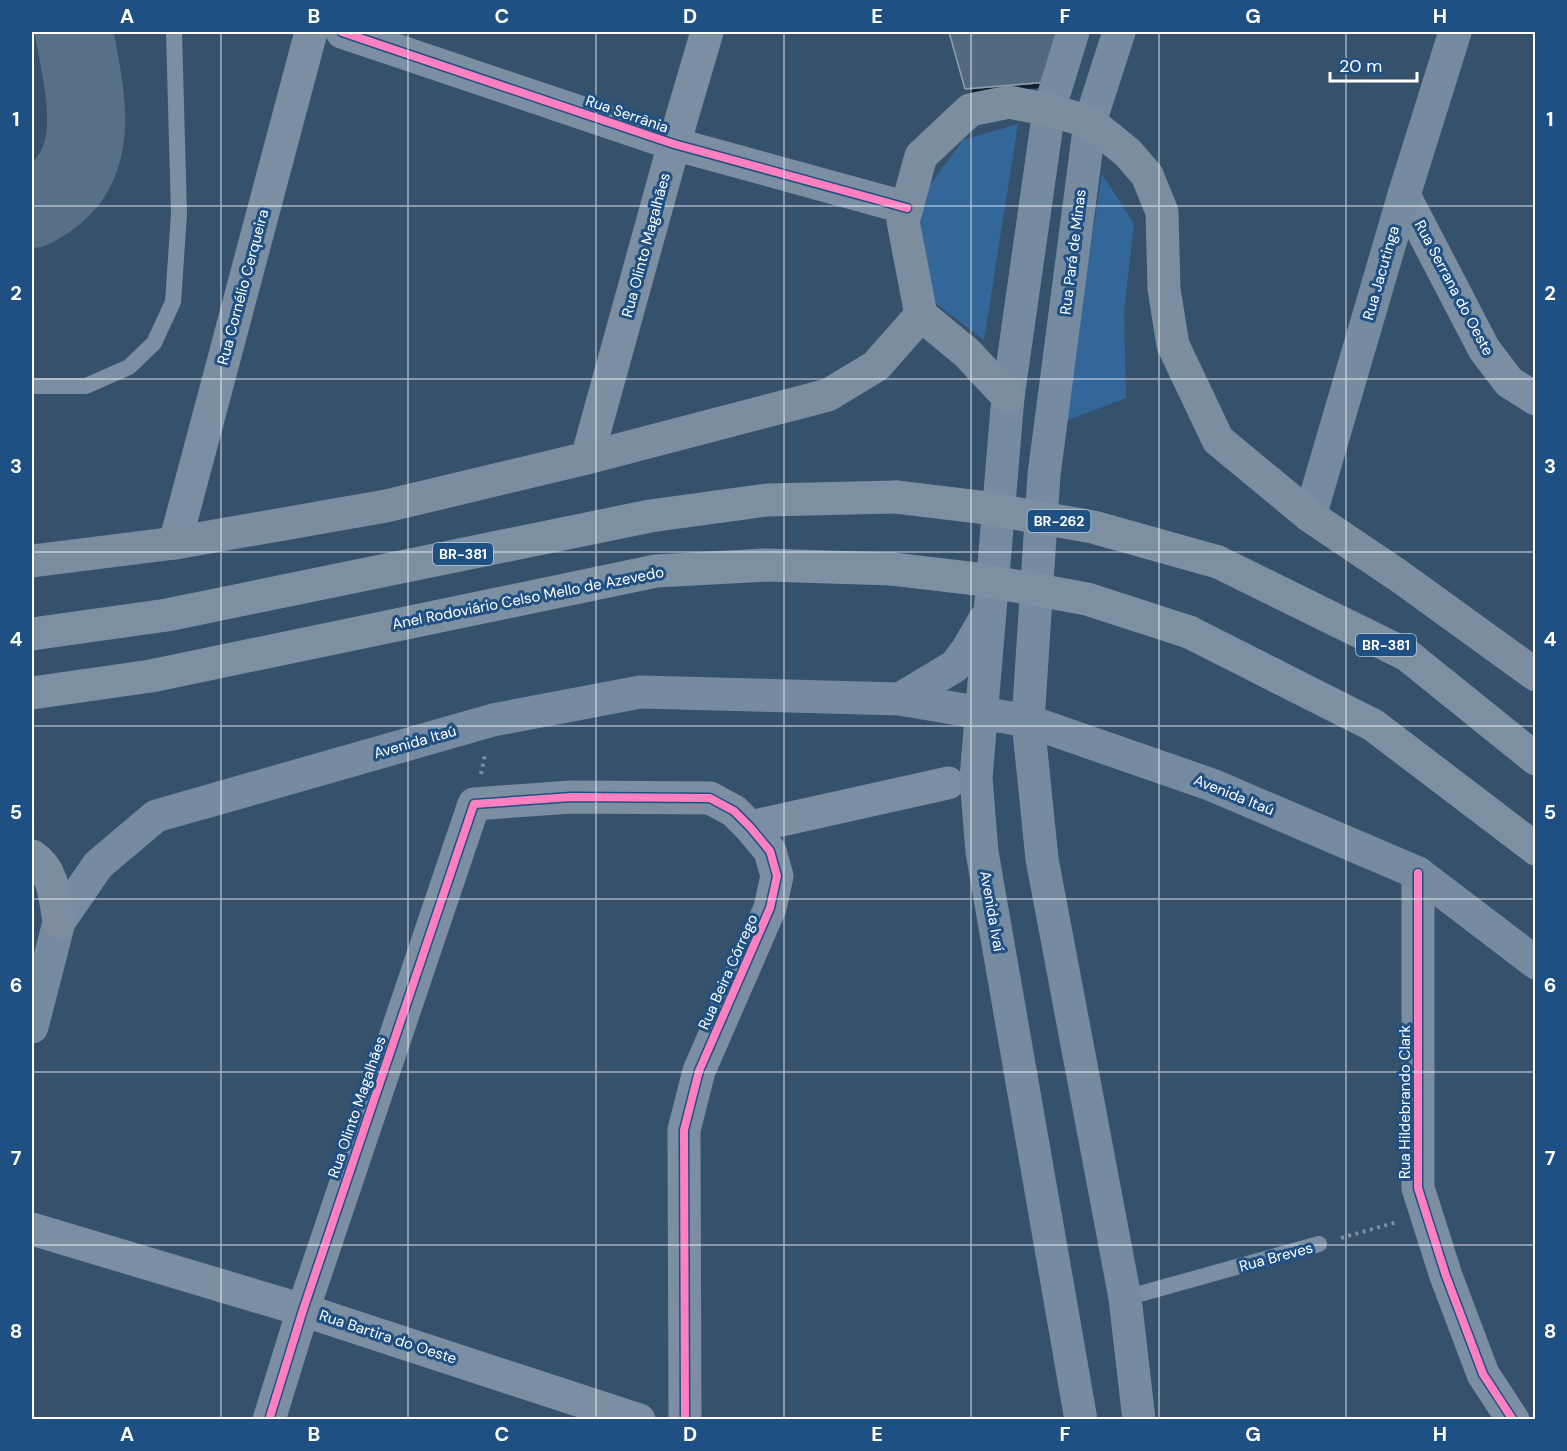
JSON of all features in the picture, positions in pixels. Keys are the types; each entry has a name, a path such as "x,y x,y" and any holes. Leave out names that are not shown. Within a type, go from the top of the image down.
{"highway":[{"name":"BR-262","path":"896,497 979,507 1093,527 1218,562"},
{"name":"BR-381","path":"32,634 167,615 650,516 767,500 896,497"},
{"name":"BR-381","path":"1218,562 1407,655 1536,759"},
{"name":"Anel Rodoviário Celso Mello de Azevedo","path":"32,693 151,676 656,571 766,565 892,569 977,579 1087,599 1190,632 1373,725 1536,849"}],"main road":[{"path":"1008,397 1049,110 1073,32"},
{"name":"Rua Pará de Minas","path":"1028,721 1044,475 1090,122 1119,32"},
{"name":"Rua Jacutinga","path":"1310,516 1404,195 1455,32"},
{"path":"1008,397 967,353 921,315 903,221 921,156 970,110 1009,102 1049,110 1090,122 1128,153 1147,176 1162,212 1164,289 1173,345 1218,440 1310,516 1399,576 1536,675"},
{"path":"32,561 175,543 386,506 587,458 828,395 876,366 921,315"},
{"name":"Avenida Ivaí","path":"1008,397 975,778 982,852 1082,1419"},
{"path":"900,699 955,666 989,613"},
{"name":"Avenida Itaú","path":"32,1027 59,922 98,865 156,816 493,720 640,692 900,699 1028,721 1212,785 1418,873 1536,963"},
{"path":"1028,721 1042,860 1125,1298 1139,1419"},
{"path":"32,856 43,863 52,886 59,922"}],"street":[{"name":"Rua Cornélio Cerqueira","path":"175,543 311,32"},
{"name":"Rua Serrânia","path":"342,32 674,144 907,208"},
{"name":"Rua Olinto Magalhães","path":"587,458 707,32"},
{"name":"Rua Serrana do Oeste","path":"1404,195 1484,349 1509,382 1536,399"},
{"path":"750,827 948,783"},
{"name":"Rua Beira Córrego","path":"474,804 571,797 710,798 734,811 770,851 777,876 770,908 699,1071 684,1130 685,1419"},
{"name":"Rua Olinto Magalhães","path":"269,1419 303,1310 474,804"},
{"name":"Rua Hildebrando Clark","path":"1418,873 1418,1188 1446,1276 1483,1374 1514,1419"},
{"name":"Rua Bartira do Oeste","path":"32,1229 303,1310 618,1416"}],"lane":[{"path":"32,386 86,386 129,367 154,343 173,302 179,214 174,32"},
{"name":"Rua Breves","path":"1125,1298 1319,1244"}],"path":[{"path":"474,804 493,720"}],"shaded area":[{"path":"1018,124 984,340 934,302 913,208 963,140"},
{"path":"1102,174 1134,224 1124,312 1126,398 1063,422"}],"building":[{"path":"949,32 1063,32 1048,82 965,89"}],"taxiway":[{"path":"32,209 56,193 72,175 81,154 86,131 86,107 74,32"}],"cycle path":[{"path":"342,32 674,144 907,208"},
{"path":"269,1420 303,1310 474,804 571,797 710,798 734,811 750,827 770,851 777,876 770,908 699,1071 684,1130 685,1420"},
{"path":"1418,873 1418,1188 1446,1276 1483,1374 1513,1420"}]}
